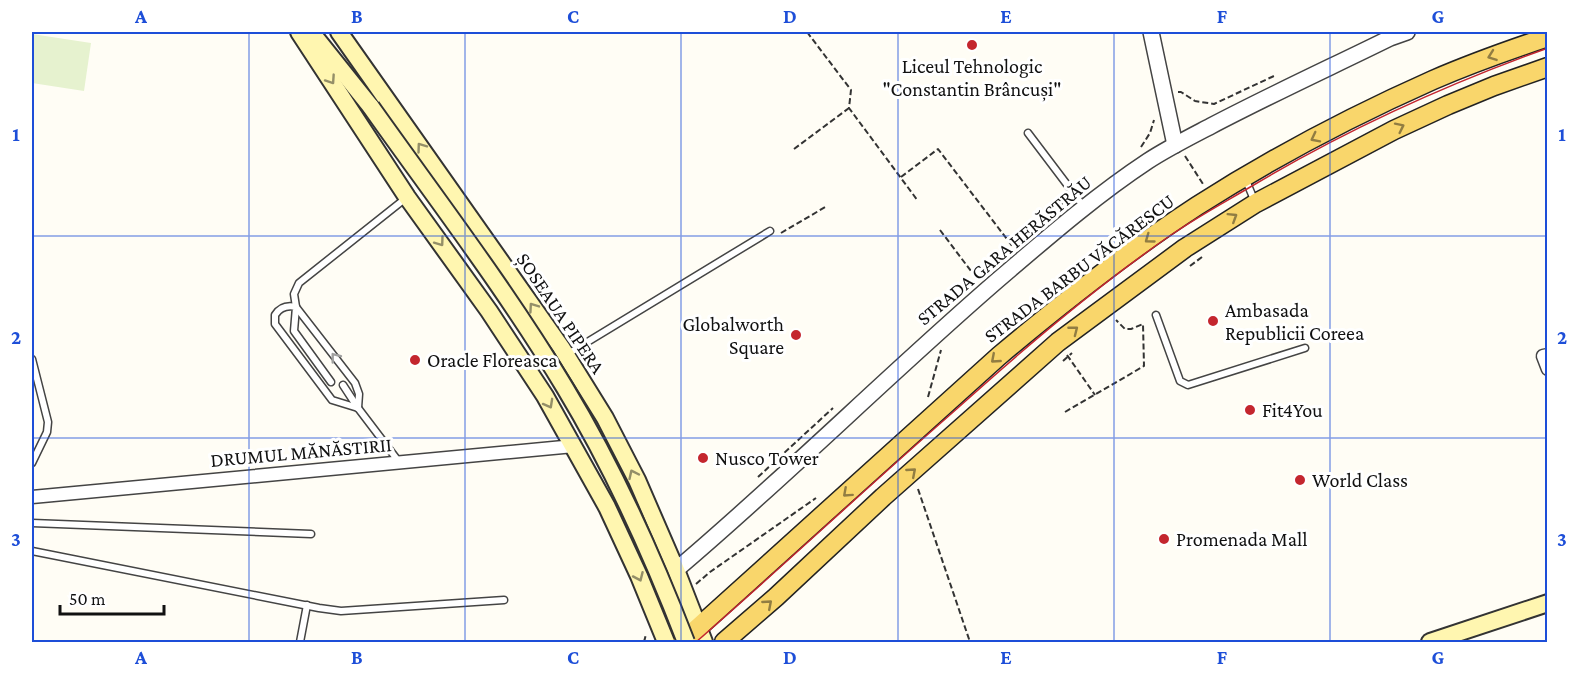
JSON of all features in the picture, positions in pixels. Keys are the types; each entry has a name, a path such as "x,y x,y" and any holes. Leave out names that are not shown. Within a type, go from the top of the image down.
{"main road":[{"path":"299,32 407,197 489,311 545,396 607,507 666,642"},
{"path":"311,32 371,107 507,299 566,388 627,502 664,585 684,642"},
{"path":"325,32 371,107"},
{"name":"ȘOSEAUA PIPERA","path":"339,32 566,355 605,418 621,448 676,570 702,635"},
{"name":"STRADA BARBU VĂCĂRESCU","path":"684,642 702,635 922,425 1015,342 1119,260 1245,177 1365,112 1433,80 1548,37"},
{"path":"724,642 912,472 1063,349 1105,306 1185,248 1256,203 1415,120 1494,86 1548,67"},
{"path":"1430,642 1548,603"}],"street":[{"path":"1151,32 1175,145"},
{"name":"STRADA GARA HERĂSTRĂU","path":"676,570 985,291 1084,208 1148,161 1175,145 1238,112 1407,32"},
{"path":"1548,355 1544,357 1548,369"},
{"name":"DRUMUL MĂNĂSTIRII","path":"32,497 574,446"}],"lane":[{"path":"1028,133 1084,208"},
{"path":"1245,177 1256,203"},
{"path":"331,382 294,331 296,307 294,294 299,283 407,197"},
{"path":"566,355 770,231"},
{"path":"287,306 296,307 355,382 359,394 358,408 332,400 275,324 274,318 279,311 287,306"},
{"path":"1156,315 1180,381 1188,385 1305,348"},
{"path":"32,359 48,418 48,428 32,463"},
{"path":"343,385 399,462"},
{"path":"32,523 311,534"},
{"path":"32,551 341,611 504,600"},
{"path":"300,642 307,605"}],"path":[{"path":"807,32 851,90 849,108 918,201"},
{"path":"794,149 849,108"},
{"path":"900,177 938,149 1022,260"},
{"path":"1191,165 1204,186"},
{"path":"770,231 774,236 827,206"},
{"path":"940,230 985,291"},
{"path":"1183,271 1202,258"},
{"path":"1065,412 1144,366 1143,324 1125,329 1105,306"},
{"path":"922,425 948,324"},
{"path":"1063,349 1095,395"},
{"path":"1063,349 1076,350"},
{"path":"1060,363 1063,349"},
{"path":"912,472 970,642"}],"green space":[{"path":"32,34 91,43 84,91 32,83"}],"tram line":[{"path":"696,642 1031,344 1114,277 1171,235 1287,166 1360,127 1472,77 1548,48"}],"place":[{"name":"Liceul Tehnologic \"Constantin Brâncuși\"","path":"972,45"},
{"name":"Ambasada Republicii Coreea","path":"1213,321"},
{"name":"Globalworth Square","path":"796,335"},
{"name":"Oracle Floreasca","path":"415,360"},
{"name":"Fit4You","path":"1250,410"},
{"name":"Nusco Tower","path":"703,458"},
{"name":"World Class","path":"1300,480"},
{"name":"Promenada Mall","path":"1164,539"}]}
